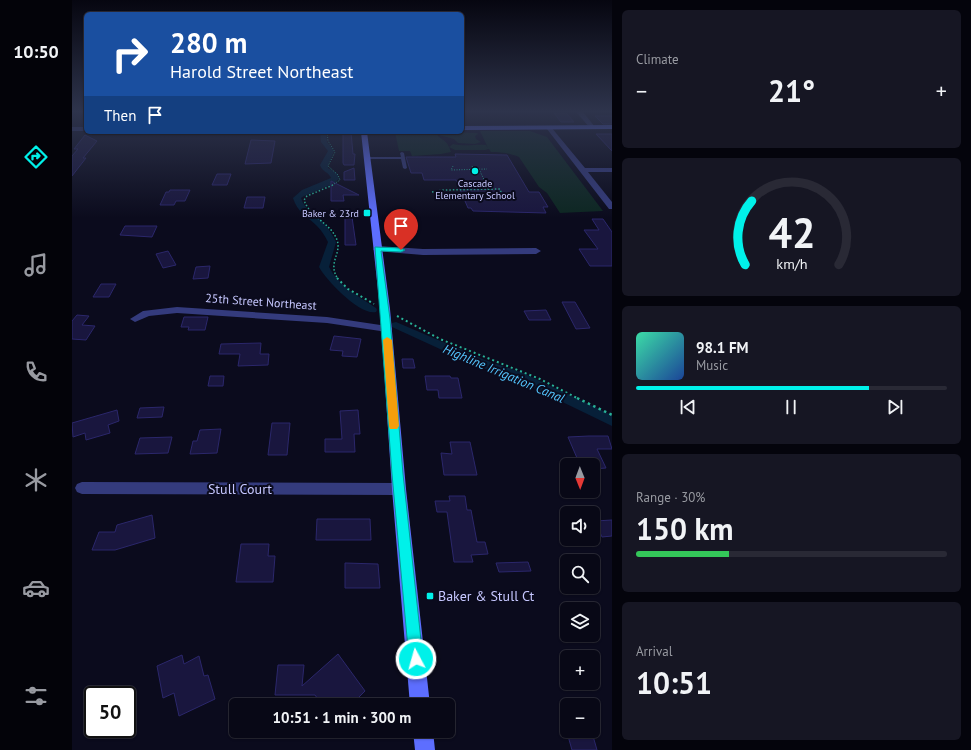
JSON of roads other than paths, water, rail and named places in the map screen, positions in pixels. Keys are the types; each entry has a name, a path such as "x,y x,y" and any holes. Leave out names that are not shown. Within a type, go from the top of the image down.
{"main road":[{"path":"366,147 387,329 399,489 419,698"},
{"path":"423,738 424,750"}],"street":[{"path":"564,147 612,207"},
{"path":"583,170 612,170"},
{"path":"378,249 423,252 536,251"},
{"name":"25th Street Northeast","path":"134,319 147,313 177,310 327,320 387,329"},
{"name":"Stull Court","path":"82,488 399,489"}],"lane":[{"path":"402,153 405,168"},
{"path":"367,158 403,158"}],"waterway":[{"name":"Highline Irrigation Canal","path":"328,147 331,151 324,165 325,169 334,175 335,179 301,194 297,198 298,203 306,213 322,226 332,242 324,267 328,274 345,292 372,310"},
{"name":"Highline Irrigation Canal","path":"396,325 481,363 519,376 612,421"}],"place":[{"name":"Cascade Elementary School","path":"475,171"},
{"name":"Baker & 23rd","path":"367,213"},
{"name":"Baker & Stull Ct","path":"430,596"}]}
